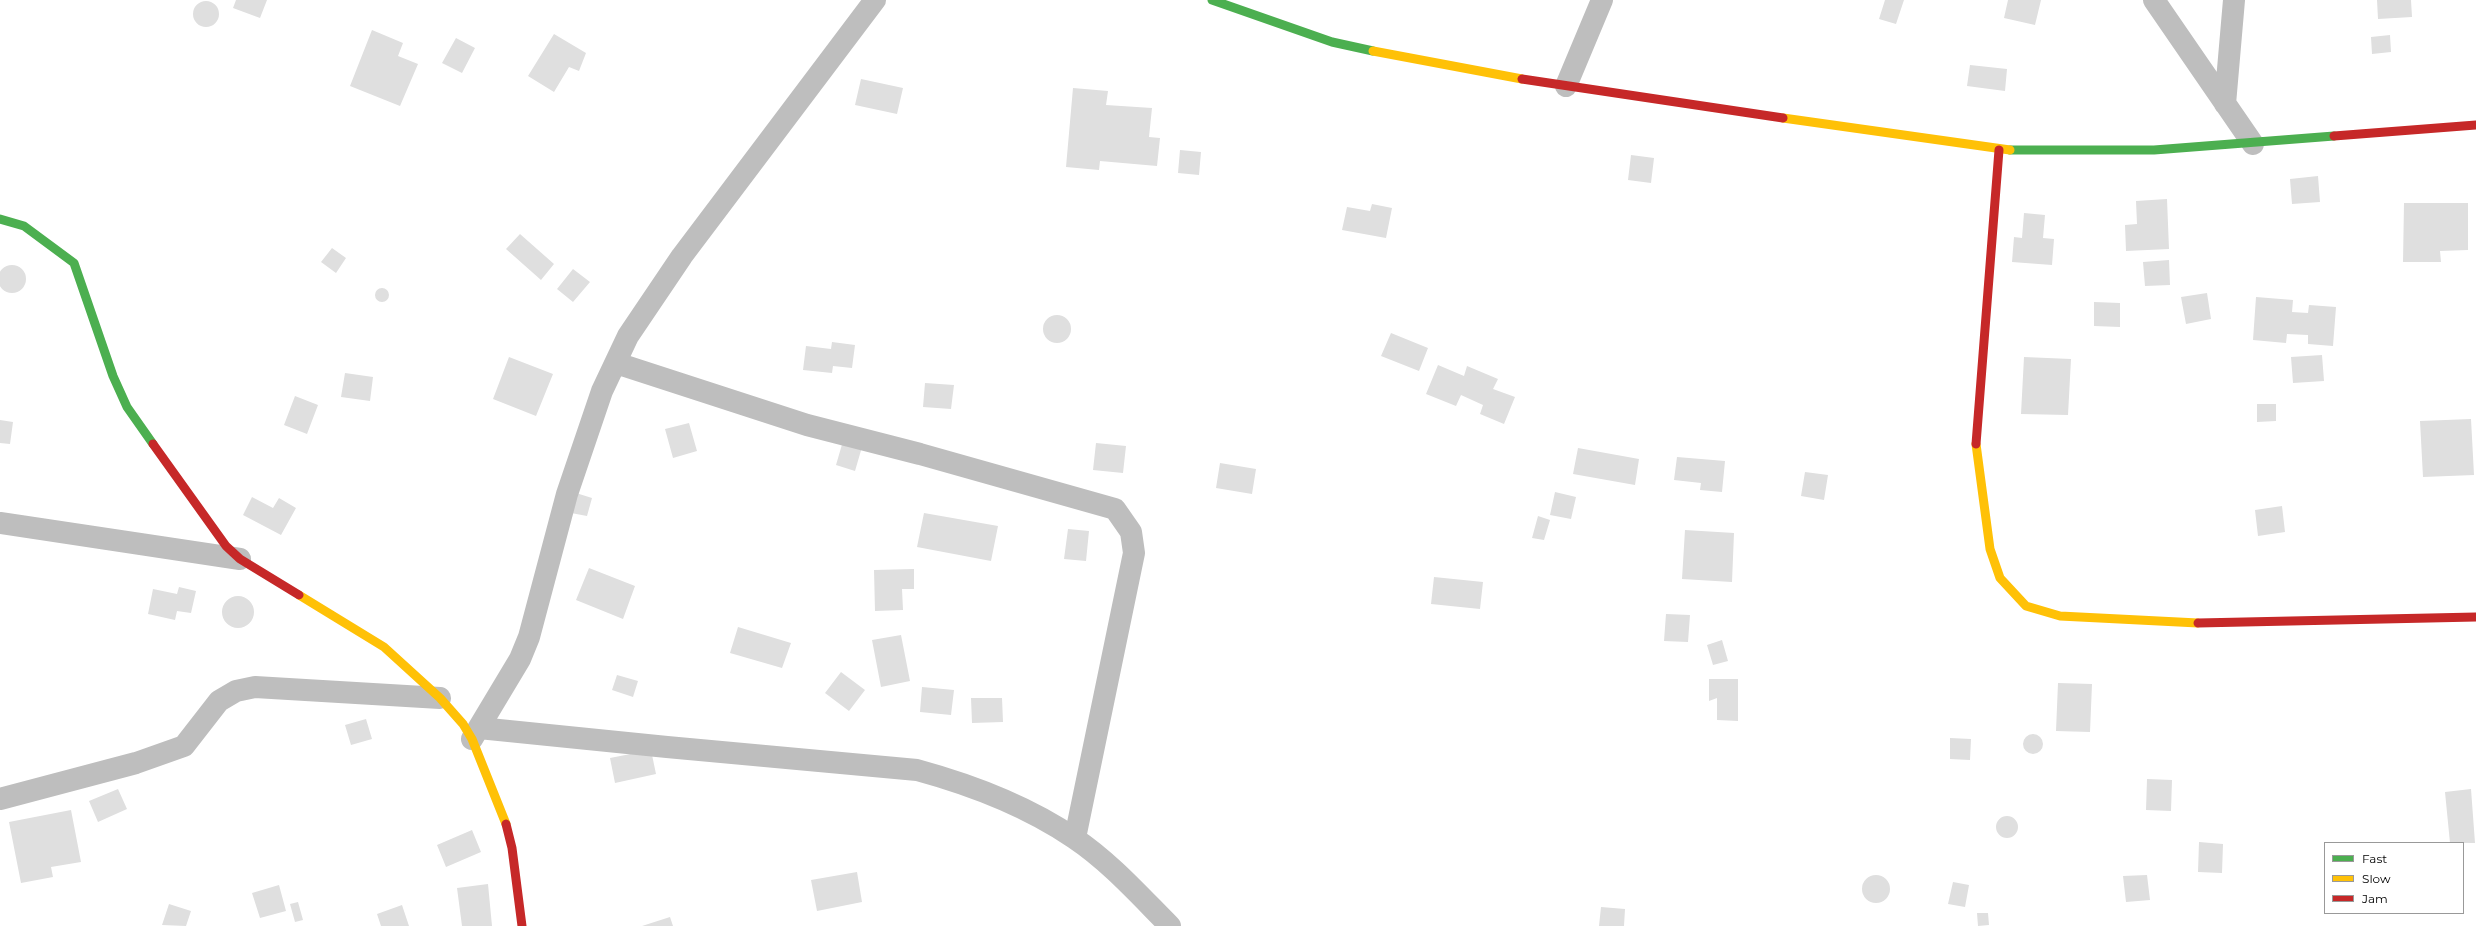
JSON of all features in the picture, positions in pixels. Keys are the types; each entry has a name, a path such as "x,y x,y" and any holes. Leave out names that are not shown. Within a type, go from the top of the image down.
{"street":[{"path":"476,733 520,659 529,637 567,494 602,391 628,336 682,256 875,0"},
{"path":"1212,0 1332,42 1402,58 1566,86 1999,150 2154,150 2253,144 2476,125"},
{"path":"1566,86 1602,0"},
{"path":"2154,0 2253,144"},
{"path":"2225,104 2234,0"},
{"path":"1999,150 1976,441 1990,549 2000,578 2026,606 2060,616 2206,623 2476,617"},
{"path":"0,219 24,226 74,263 113,376 127,407 214,532 240,559 384,647 476,733 512,848 522,926"},
{"path":"616,363 807,425 920,454 1115,509 1131,532 1134,553 1075,838"},
{"path":"0,523 240,559"},
{"path":"0,799 136,763 184,746 219,702 236,691 255,687 440,698"},
{"path":"476,733 917,770 948,778 1019,806 1075,838 1118,875 1170,926"}],"building":[{"path":"236,0 267,0 260,18 233,8"},
{"path":"1885,0 1904,0 1896,24 1879,19"},
{"path":"2008,0 2041,0 2035,25 2004,18"},
{"path":"2377,0 2411,0 2412,17 2378,19"},
{"path":"206,1 215,5 219,14 215,23 206,27 197,23 193,14 197,5"},
{"path":"372,30 403,43 398,56 418,64 400,106 350,86"},
{"path":"554,34 586,53 579,71 569,67 554,92 528,76"},
{"path":"2390,35 2391,52 2372,54 2371,37"},
{"path":"456,38 475,48 462,73 442,63"},
{"path":"1970,65 2007,69 2005,91 1967,86"},
{"path":"861,79 903,88 897,114 855,105"},
{"path":"1073,88 1108,91 1106,105 1152,108 1149,137 1160,138 1157,166 1100,161 1099,170 1066,167"},
{"path":"1180,150 1201,152 1199,175 1178,173"},
{"path":"1631,155 1654,158 1651,183 1628,180"},
{"path":"2318,176 2320,202 2292,204 2290,179"},
{"path":"2167,199 2169,249 2126,251 2125,225 2137,224 2136,201"},
{"path":"2404,203 2468,203 2468,250 2440,251 2441,262 2403,262"},
{"path":"1372,204 1392,208 1386,238 1342,230 1347,207 1370,211"},
{"path":"2024,213 2045,215 2043,238 2054,239 2052,265 2012,262 2014,237 2022,238"},
{"path":"520,234 554,264 541,280 506,249"},
{"path":"332,248 346,258 336,273 321,262"},
{"path":"2169,260 2170,285 2145,286 2143,262"},
{"path":"12,265 22,269 26,279 22,289 12,293 2,289 -1,276 2,269"},
{"path":"573,269 590,282 573,302 557,289"},
{"path":"382,288 387,290 389,295 387,300 382,302 377,300 375,295 377,290"},
{"path":"2207,293 2211,319 2186,324 2181,297"},
{"path":"2256,297 2293,300 2292,312 2308,313 2309,305 2336,307 2333,346 2308,344 2308,335 2287,334 2286,343 2253,340"},
{"path":"2094,302 2120,303 2120,327 2094,326"},
{"path":"1057,315 1067,319 1071,329 1067,339 1057,343 1047,339 1043,329 1047,319"},
{"path":"1391,333 1428,348 1419,371 1381,356"},
{"path":"832,342 855,345 852,368 833,366 832,373 803,370 806,346 831,349"},
{"path":"2322,355 2324,381 2293,383 2291,357"},
{"path":"509,357 553,374 536,416 493,399"},
{"path":"2024,357 2071,359 2068,415 2021,414"},
{"path":"1438,365 1464,376 1467,366 1498,379 1493,389 1515,397 1504,424 1480,414 1483,405 1461,395 1456,406 1426,394"},
{"path":"345,373 373,377 370,401 341,397"},
{"path":"925,383 954,385 951,409 923,407"},
{"path":"295,396 318,405 307,434 284,425"},
{"path":"2257,404 2276,404 2276,421 2257,422"},
{"path":"2471,419 2474,475 2423,477 2420,421"},
{"path":"0,420 13,422 10,444 0,443"},
{"path":"689,423 697,451 673,458 665,429"},
{"path":"843,441 862,447 855,471 836,465"},
{"path":"1096,443 1126,446 1123,473 1093,470"},
{"path":"1578,448 1639,459 1635,485 1573,474"},
{"path":"1677,457 1725,461 1722,492 1700,490 1701,483 1674,480"},
{"path":"1220,463 1256,469 1252,494 1216,488"},
{"path":"1805,472 1828,475 1824,500 1801,496"},
{"path":"1555,492 1576,497 1571,519 1550,515"},
{"path":"576,493 592,498 587,516 571,513"},
{"path":"252,497 273,508 279,498 296,508 281,535 243,515"},
{"path":"2282,506 2285,532 2258,536 2255,510"},
{"path":"924,513 998,526 991,561 917,547"},
{"path":"1538,516 1550,520 1544,540 1532,538"},
{"path":"1068,529 1089,531 1086,561 1064,559"},
{"path":"1685,530 1734,533 1732,582 1682,579"},
{"path":"589,568 635,586 623,619 576,600"},
{"path":"914,569 914,589 902,589 903,610 875,611 874,570"},
{"path":"1434,577 1483,582 1480,609 1431,604"},
{"path":"179,587 196,591 191,613 177,611 175,620 148,614 153,589 177,594"},
{"path":"235,596 241,596 251,603 254,612 253,618 247,625 241,628 235,628 225,621 222,615 222,609 229,599"},
{"path":"1666,614 1690,615 1688,642 1664,641"},
{"path":"738,627 791,643 782,668 730,653"},
{"path":"901,635 910,681 881,687 872,640"},
{"path":"1722,640 1728,661 1713,665 1707,645"},
{"path":"841,672 865,690 849,711 825,693"},
{"path":"617,675 638,681 633,697 612,690"},
{"path":"1709,679 1738,679 1738,721 1717,720 1717,698 1709,701"},
{"path":"2058,683 2092,684 2090,732 2056,731"},
{"path":"922,687 954,690 951,715 920,712"},
{"path":"971,698 1002,698 1003,722 972,723"},
{"path":"366,719 372,739 351,745 345,725"},
{"path":"2033,734 2040,737 2043,744 2040,751 2033,754 2026,751 2023,744 2026,737"},
{"path":"1950,738 1971,739 1970,760 1950,759"},
{"path":"651,750 656,774 615,783 610,758"},
{"path":"2147,779 2172,780 2171,811 2146,810"},
{"path":"118,789 127,809 98,822 89,801"},
{"path":"2471,789 2475,843 2450,842 2445,792"},
{"path":"71,810 81,862 51,867 53,877 21,883 9,822"},
{"path":"2007,816 2015,819 2018,827 2015,835 2007,838 1999,835 1996,827 1999,819"},
{"path":"472,830 481,852 446,867 437,845"},
{"path":"2199,842 2223,844 2222,873 2198,872"},
{"path":"857,872 862,902 817,911 811,880"},
{"path":"1876,875 1886,879 1890,889 1886,899 1876,903 1866,899 1862,889 1866,879"},
{"path":"2147,875 2150,900 2126,902 2123,876"},
{"path":"1953,882 1969,885 1965,907 1948,904"},
{"path":"488,884 492,926 462,926 457,888"},
{"path":"279,885 286,911 260,918 252,893"},
{"path":"298,902 303,920 295,922 290,904"},
{"path":"169,904 191,911 186,926 162,925"},
{"path":"402,905 409,926 381,926 377,914"},
{"path":"1601,907 1625,909 1624,926 1599,926"},
{"path":"1977,913 1988,913 1989,925 1978,926"},
{"path":"670,917 673,926 642,926"}],"traffic: fast":[{"path":"1212,0 1332,42 1373,51"},
{"path":"2010,150 2154,150 2334,136"},
{"path":"0,219 24,226 74,263 113,376 127,407 153,444"}],"traffic: slow":[{"path":"1373,51 1522,79"},
{"path":"1783,118 2010,150"},
{"path":"1976,444 1990,549 2000,578 2026,606 2060,616 2198,623"},
{"path":"299,595 384,647 440,698 463,724 472,739 506,824"}],"traffic: jam":[{"path":"1522,79 1783,118"},
{"path":"2334,136 2476,125"},
{"path":"1976,444 1999,150"},
{"path":"153,444 226,546 240,559 299,595"},
{"path":"2198,623 2476,617"},
{"path":"506,824 512,848 522,926"}]}
